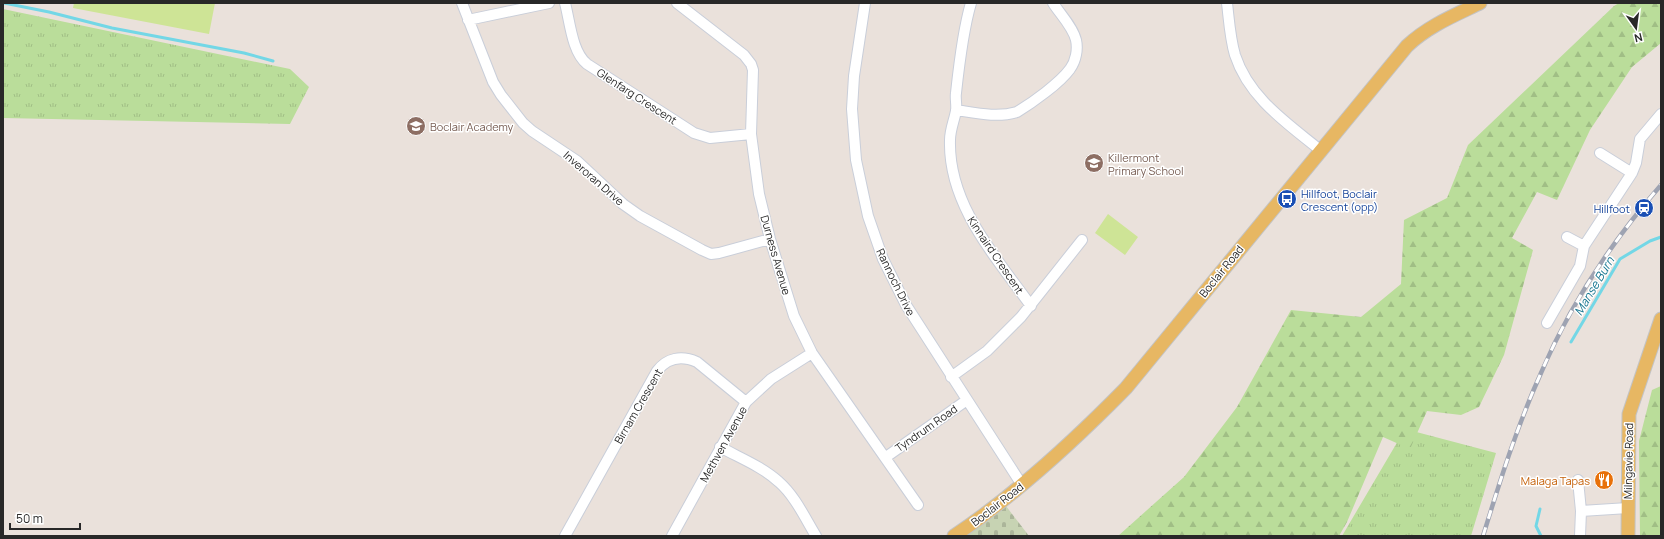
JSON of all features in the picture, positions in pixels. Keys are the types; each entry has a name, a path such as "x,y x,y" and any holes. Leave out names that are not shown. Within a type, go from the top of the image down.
{"main road":[{"name":"Boclair Road","path":"954,536 1022,485 1080,435 1126,388 1375,83 1414,38 1432,26 1478,4"},
{"name":"Milngavie Road","path":"1628,536 1629,414 1661,319"}],"street":[{"name":"Inveroran Drive","path":"462,3 493,82 515,113 532,131 577,161 623,204 654,223 711,254 770,239"},
{"path":"468,20 549,3"},
{"name":"Glenfarg Crescent","path":"565,3 577,52 581,60 694,133 710,138 752,134"},
{"name":"Durness Avenue","path":"677,3 744,55 751,64 753,70 752,134 759,194 770,239 794,316 812,353 886,457 918,505"},
{"name":"Rannoch Drive","path":"865,3 854,76 852,109 856,160 868,216 883,260 906,305 1022,485"},
{"name":"Kinnaird Crescent","path":"971,3 956,95 956,110 952,121 950,141 951,158 955,177 964,205 977,230 1031,306"},
{"path":"956,110 994,115 1008,115 1017,112 1064,77 1071,69 1075,59 1077,49 1076,39 1072,30 1052,3"},
{"path":"1227,3 1232,43 1246,79 1263,103 1320,150"},
{"path":"1547,322 1580,266 1584,246 1632,173 1636,163 1640,139 1661,114"},
{"path":"1600,153 1632,173"},
{"path":"1567,237 1584,246"},
{"path":"951,377 987,351 1031,306 1082,240"},
{"name":"Methven Avenue","path":"672,536 746,402 771,379 812,353"},
{"name":"Birnam Crescent","path":"565,536 657,371 663,364 678,358 688,358 697,362 746,402"},
{"name":"Tyndrum Road","path":"886,457 967,400"},
{"path":"720,447 780,482 816,536"},
{"path":"1578,480 1581,511 1580,536"},
{"path":"1581,511 1628,508"}],"green space":[{"path":"74,3 215,3 209,34 73,8"},
{"path":"1619,3 1661,3 1661,43 1632,67 1590,130 1557,200 1537,192 1512,238 1533,250 1504,355 1479,407 1461,415 1427,411 1410,449 1383,437 1347,522 1339,536 1118,536 1184,477 1237,407 1291,310 1361,317 1401,284 1404,220 1447,198 1468,145 1614,6"},
{"path":"3,9 290,69 309,87 290,124 3,118"},
{"path":"1108,214 1138,237 1125,255 1095,233"},
{"path":"1661,386 1661,536 1640,536 1639,441 1652,390"},
{"path":"1405,429 1496,453 1471,536 1342,536"},
{"path":"1006,506 1029,536 963,536"}],"waterway":[{"path":"4,3 49,12 112,28 244,53 273,61"},
{"name":"Manse Burn","path":"1571,342 1620,259 1650,241 1661,237"},
{"name":"Manse Burn","path":"1540,509 1536,526 1541,536"}],"railway":[{"path":"1483,536 1502,474 1532,393 1565,323 1594,274 1626,228 1661,185"}],"place":[{"name":"Boclair Academy","path":"416,126"},
{"name":"Killermont Primary School","path":"1094,163"},
{"name":"Hillfoot, Boclair Crescent (opp)","path":"1287,199"},
{"name":"Hillfoot","path":"1644,208"},
{"name":"Malaga Tapas","path":"1604,480"}]}
